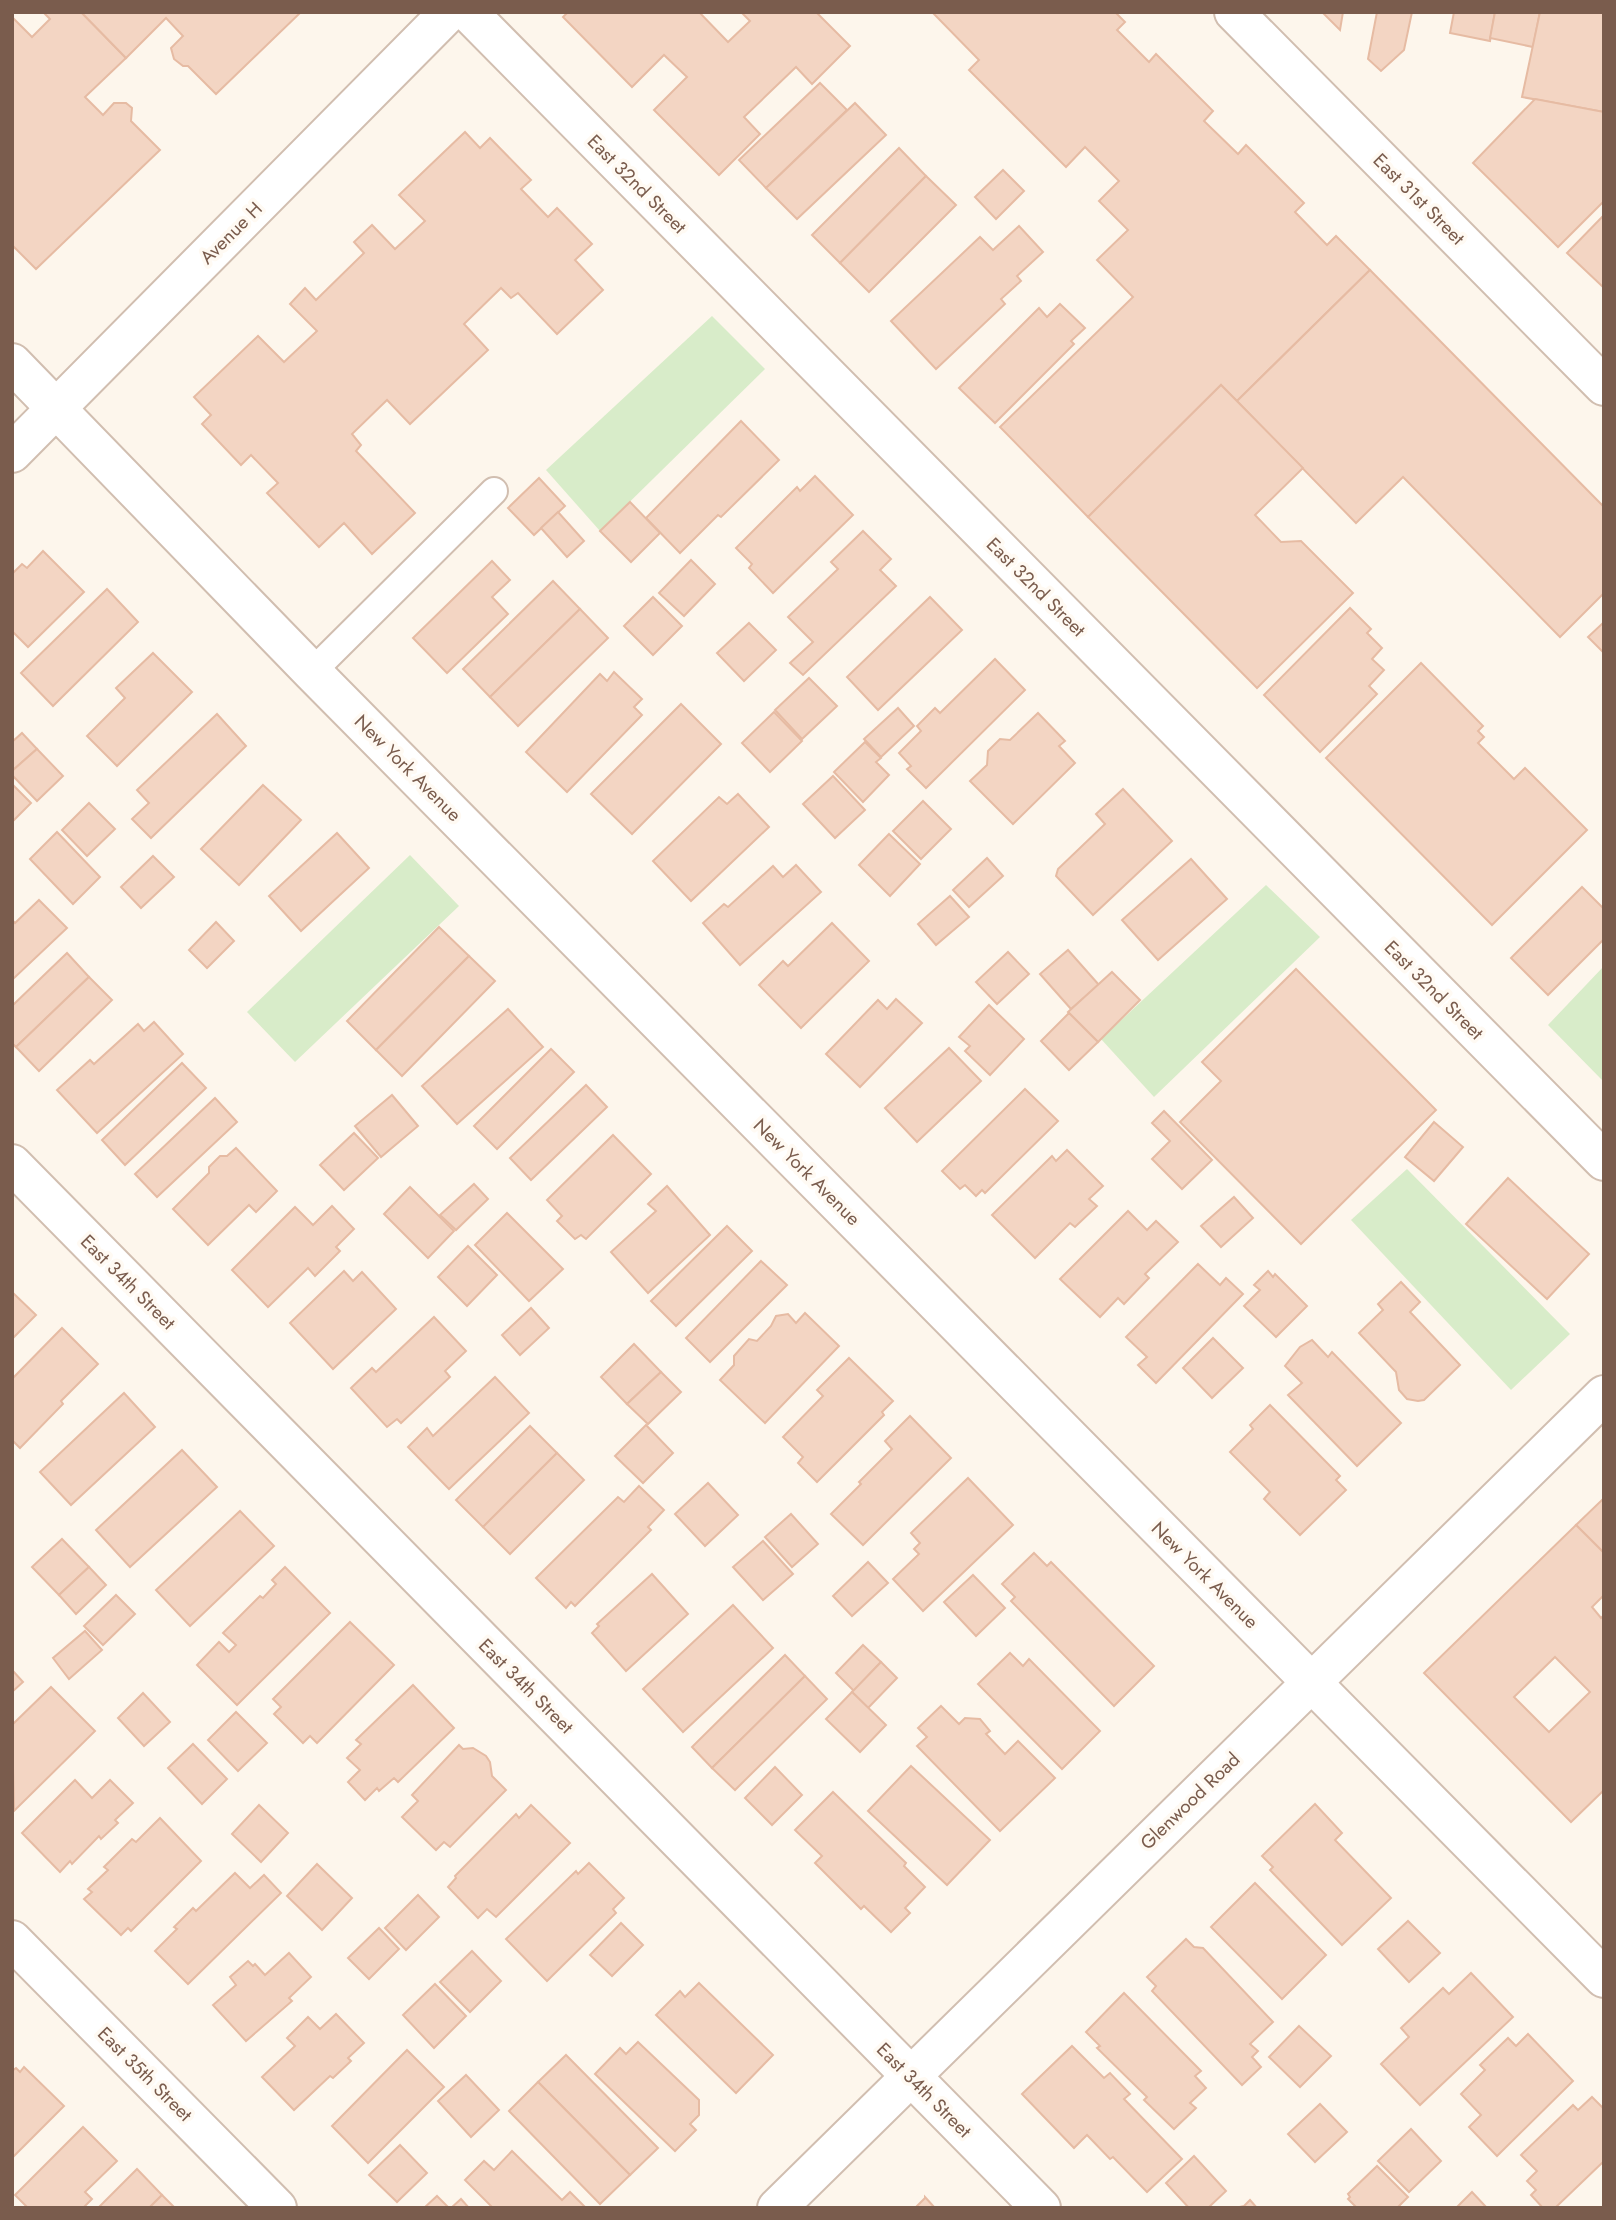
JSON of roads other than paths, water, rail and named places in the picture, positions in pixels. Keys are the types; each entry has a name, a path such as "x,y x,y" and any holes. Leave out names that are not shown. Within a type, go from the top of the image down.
{"street":[{"name":"Avenue H","path":"12,453 449,12"},
{"name":"East 32nd Street","path":"468,12 1604,1161"},
{"name":"East 31st Street","path":"1234,12 1604,387"},
{"name":"New York Avenue","path":"12,363 312,671 1604,1978"},
{"name":"East 34th Street","path":"12,1164 1041,2208"},
{"name":"Glenwood Road","path":"777,2208 1604,1395"},
{"name":"East 35th Street","path":"12,1940 277,2208"}],"lane":[{"path":"312,671 494,491"}]}
